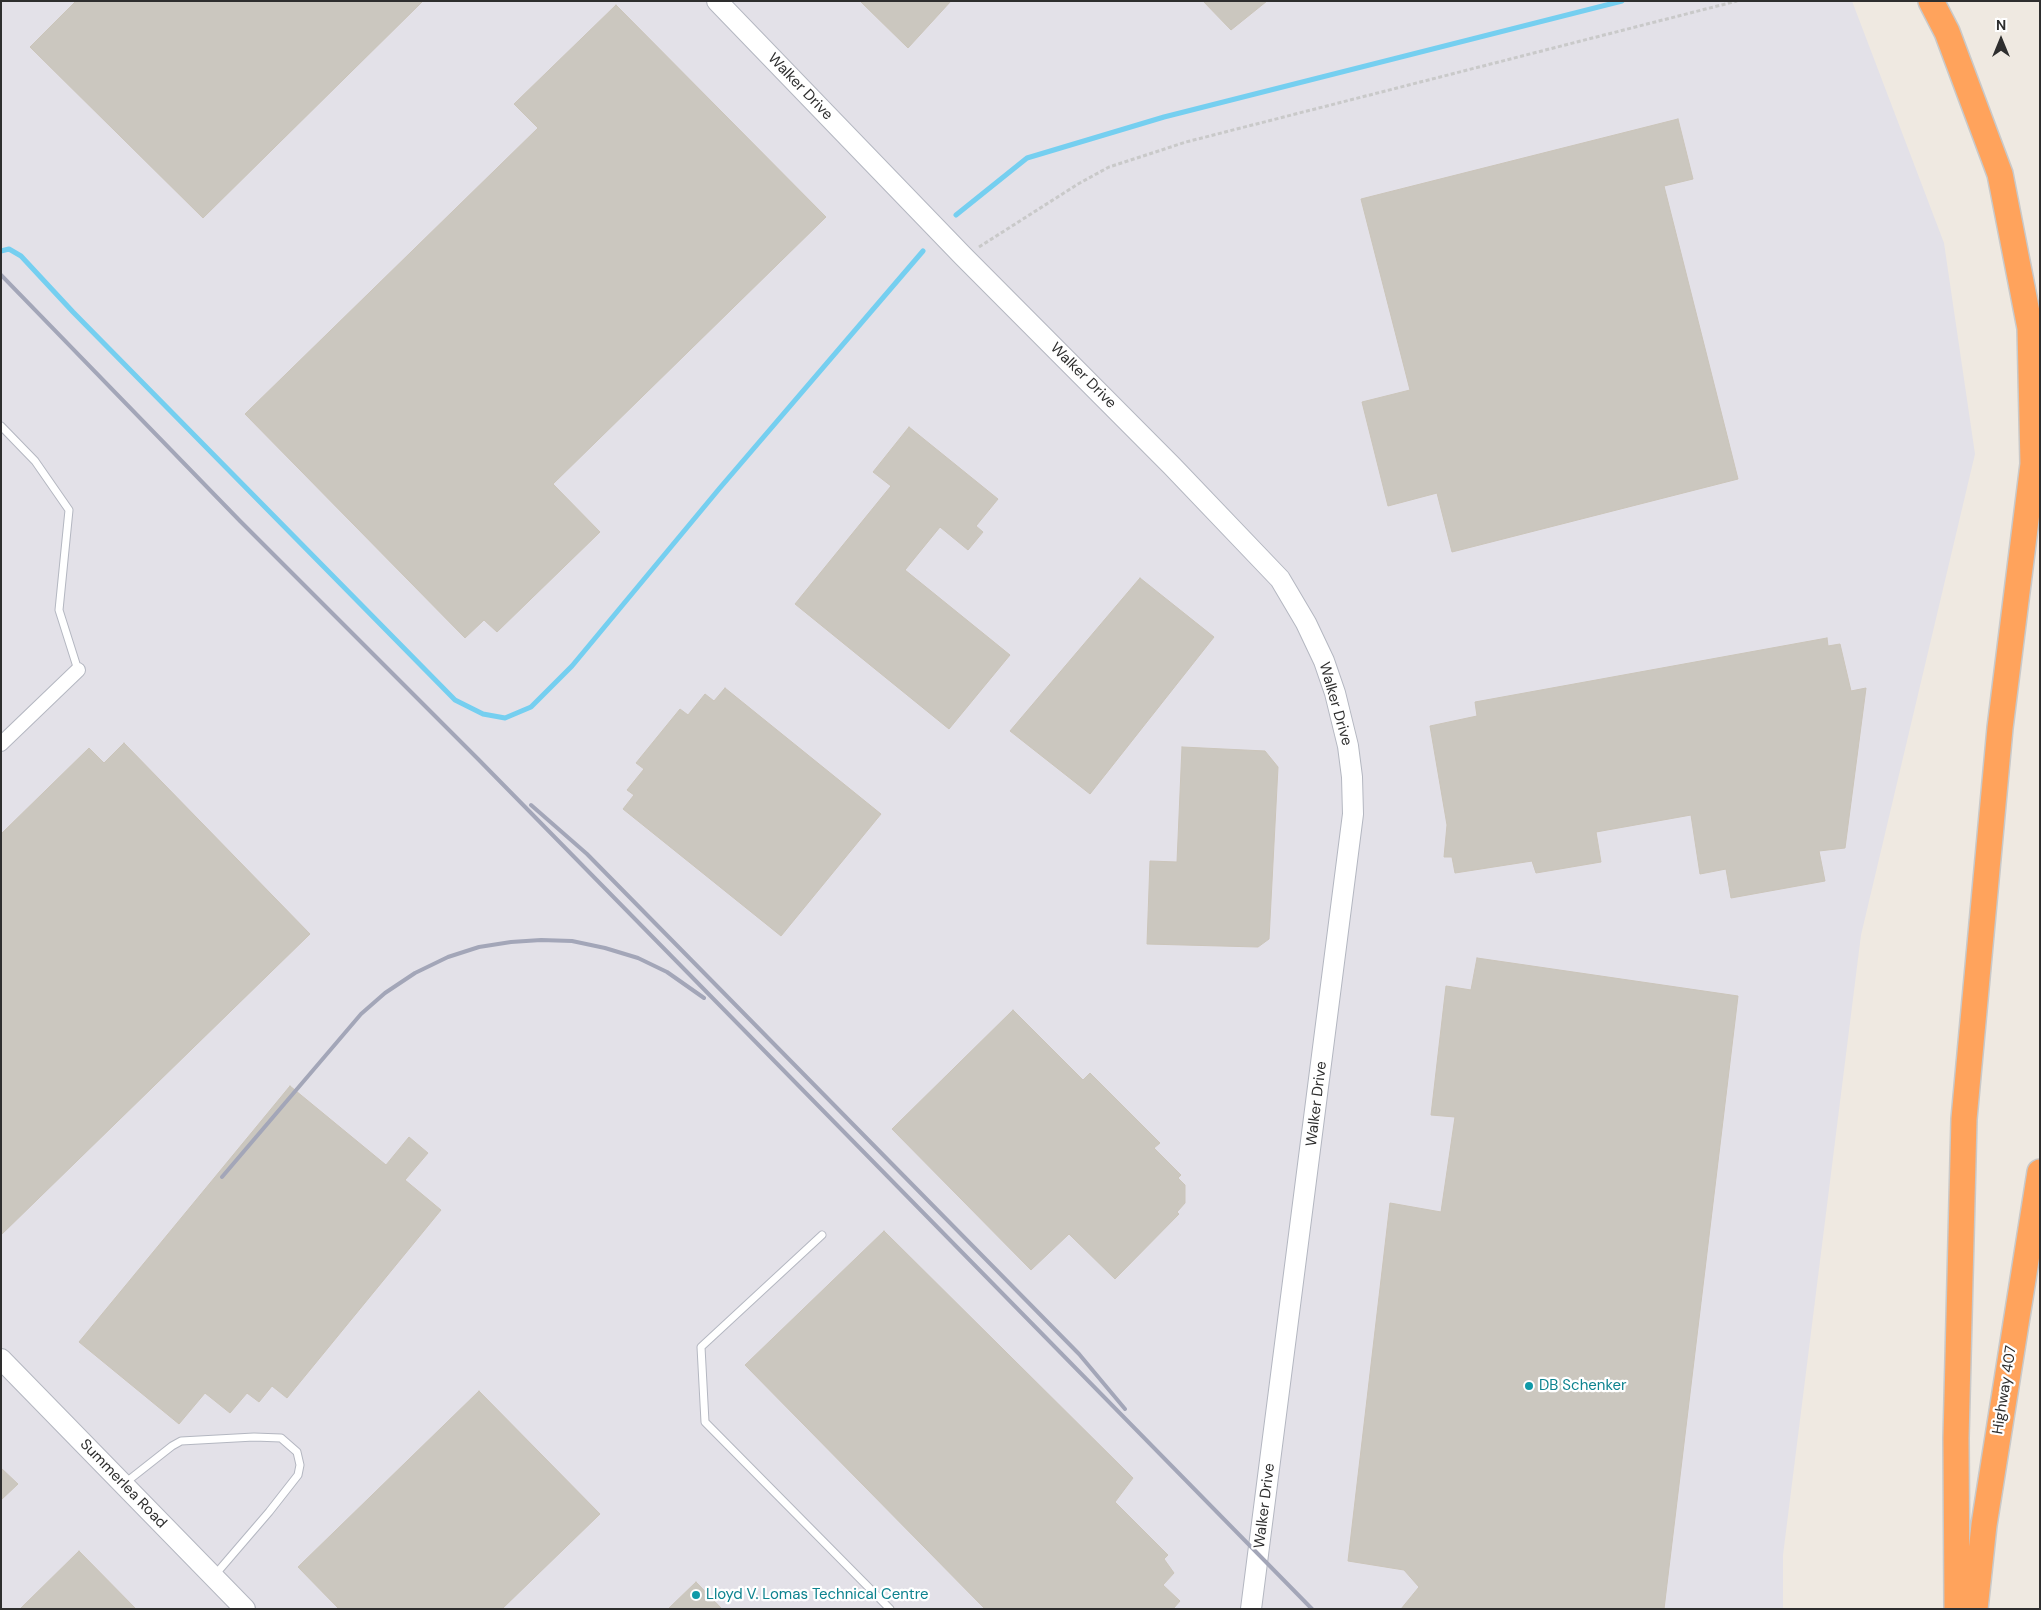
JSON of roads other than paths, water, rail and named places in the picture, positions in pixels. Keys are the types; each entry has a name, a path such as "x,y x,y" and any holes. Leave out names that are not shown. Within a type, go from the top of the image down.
{"highway":[{"path":"1930,1 1947,32 2000,174 2030,328 2032,454 2000,728 1964,1119 1956,1438 1957,1609"},
{"name":"Highway 407","path":"1975,1609 1984,1526 2040,1172"}],"street":[{"name":"Walker Drive","path":"717,1 963,256 1172,466 1280,579 1306,623 1324,661 1335,693 1348,746 1352,777 1353,814 1252,1609"},
{"path":"1,744 78,670"},
{"name":"Summerlea Road","path":"1,1359 245,1609"}],"lane":[{"path":"1,426 35,461 68,510 59,610 78,670"},
{"path":"822,1234 701,1347 705,1422 890,1609"},
{"path":"124,1484 181,1441 254,1437 281,1438 297,1452 300,1465 298,1475 269,1512 213,1576"}],"waterway":[{"path":"956,215 1027,158 1164,117 1622,1"},
{"path":"1,251 9,249 21,256 73,312 455,700 483,714 505,718 531,707 572,666 719,489 923,251"}],"railway":[{"path":"1,275 240,521 478,759 1312,1609"},
{"path":"531,805 587,854 1079,1354 1125,1409"},
{"path":"222,1177 361,1014 385,993 415,973 448,957 479,947 511,942 541,940 572,941 638,958 667,972 704,998"}],"place":[{"name":"DB Schenker","path":"1529,1386"},
{"name":"Lloyd V. Lomas Technical Centre","path":"696,1595"}]}
